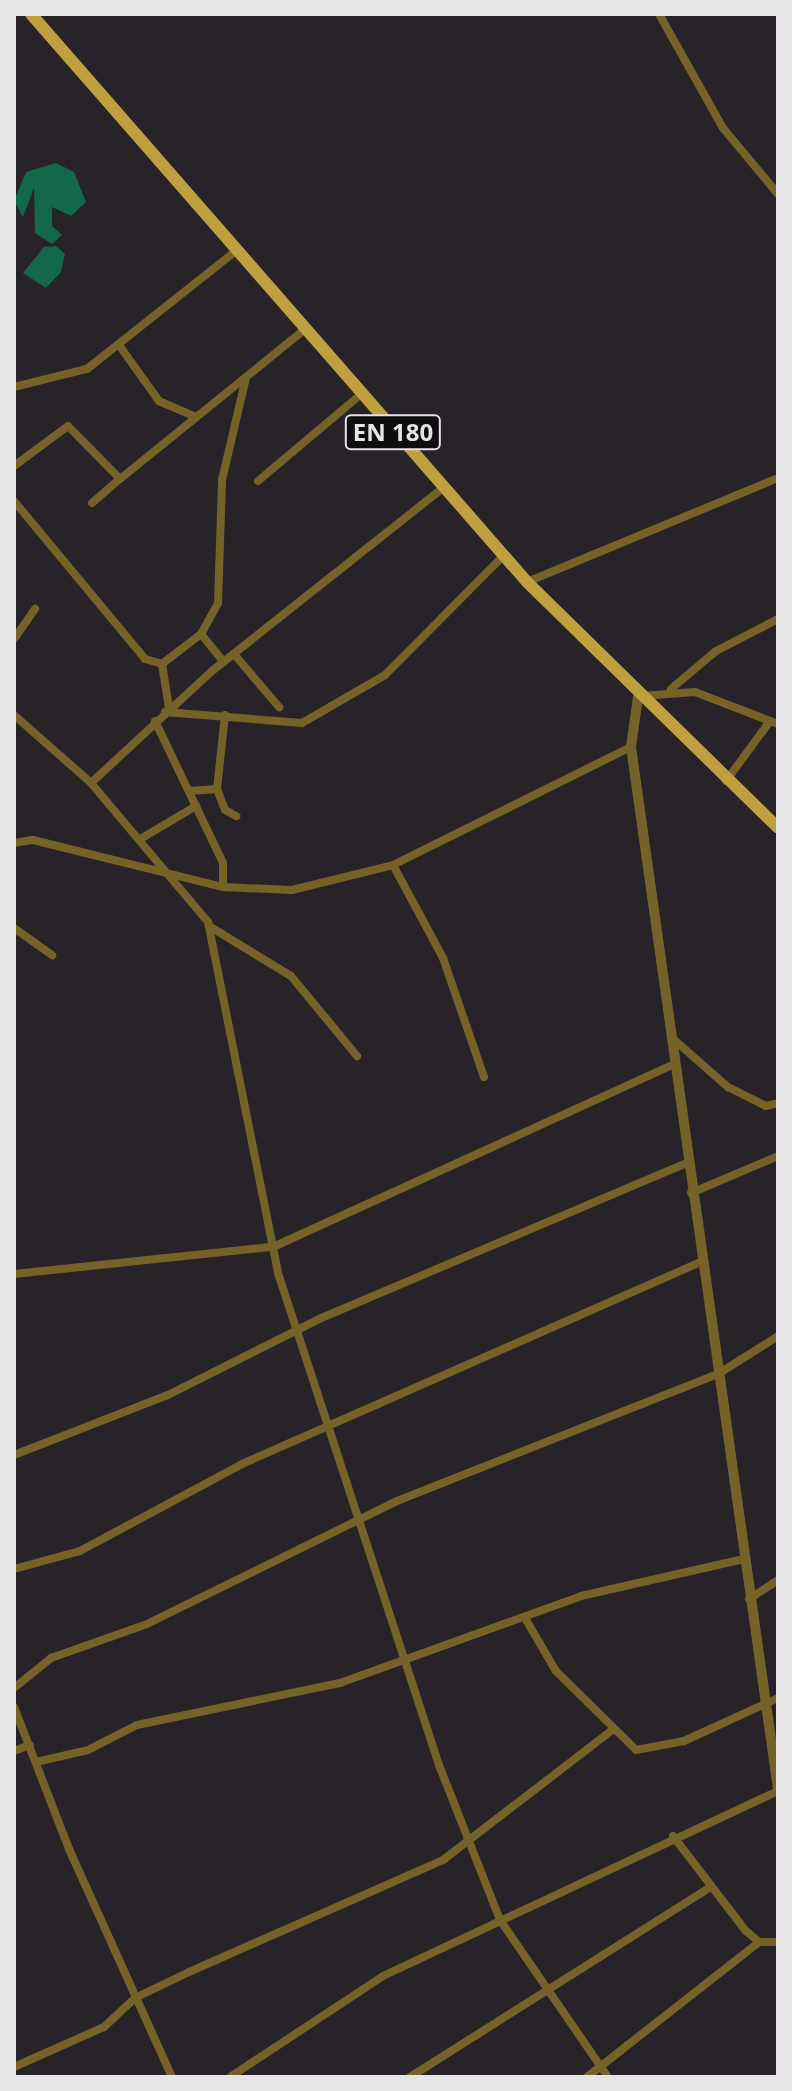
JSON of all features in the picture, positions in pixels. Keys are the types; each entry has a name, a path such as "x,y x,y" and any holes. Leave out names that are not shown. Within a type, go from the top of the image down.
{"main road":[{"name":"EN 180","path":"31,14 359,396 503,556 638,697 778,828"}],"street":[{"path":"659,14 723,128 778,194"},
{"path":"14,387 87,369 236,251"},
{"path":"92,503 303,331"},
{"path":"119,345 159,401 196,417"},
{"path":"162,664 201,634 218,603 222,480 246,378"},
{"path":"258,481 359,396"},
{"path":"14,466 68,426 120,479"},
{"path":"527,582 778,478"},
{"path":"91,783 167,710 224,662 442,489"},
{"path":"14,501 145,659 162,664"},
{"path":"167,710 302,723 370,685 503,556"},
{"path":"14,639 35,609"},
{"path":"230,2077 383,1976 673,1836 778,1790 691,1193 631,747 638,697 671,689 716,651 778,619"},
{"path":"201,634 224,662"},
{"path":"234,654 279,707"},
{"path":"162,664 167,710"},
{"path":"671,689 774,722 726,781"},
{"path":"14,715 91,783 142,838 175,874 209,926 273,1247 294,1331 466,1836 500,1920 606,2073"},
{"path":"225,715 217,789 225,810 236,816"},
{"path":"155,721 223,863 223,887"},
{"path":"14,843 33,840 223,887 292,890 393,865 631,747"},
{"path":"189,791 217,789"},
{"path":"142,838 196,806"},
{"path":"393,865 443,958 484,1077"},
{"path":"209,926 291,976 357,1056"},
{"path":"14,928 52,955"},
{"path":"671,1036 728,1087 766,1106 778,1103"},
{"path":"14,1274 273,1247 675,1064"},
{"path":"691,1193 778,1156"},
{"path":"14,1455 168,1395 294,1331 687,1163"},
{"path":"14,1569 80,1551 127,1520 328,1426 703,1261"},
{"path":"14,1688 51,1658 147,1624 359,1519 718,1374 778,1336"},
{"path":"36,1762 88,1750 137,1725 340,1683 404,1654 525,1618 581,1596 744,1559"},
{"path":"749,1599 778,1580"},
{"path":"525,1618 541,1652 611,1731 636,1750 651,1750 765,1706 778,1698"},
{"path":"14,1707 135,1998 172,2077"},
{"path":"14,2067 104,2027 135,1998 374,1886 428,1868 466,1836 540,1790 611,1731"},
{"path":"14,1751 30,1745"},
{"path":"673,1836 709,1888 759,1942"},
{"path":"410,2077 546,1988 709,1888"},
{"path":"587,2077 606,2073 759,1942 778,1942"}],"green space":[{"path":"56,163 74,172 86,202 71,216 52,207 52,226 62,235 52,244 35,233 34,188 23,217 14,201 26,172"},
{"path":"56,246 65,254 61,272 46,288 23,273 44,247"}]}
